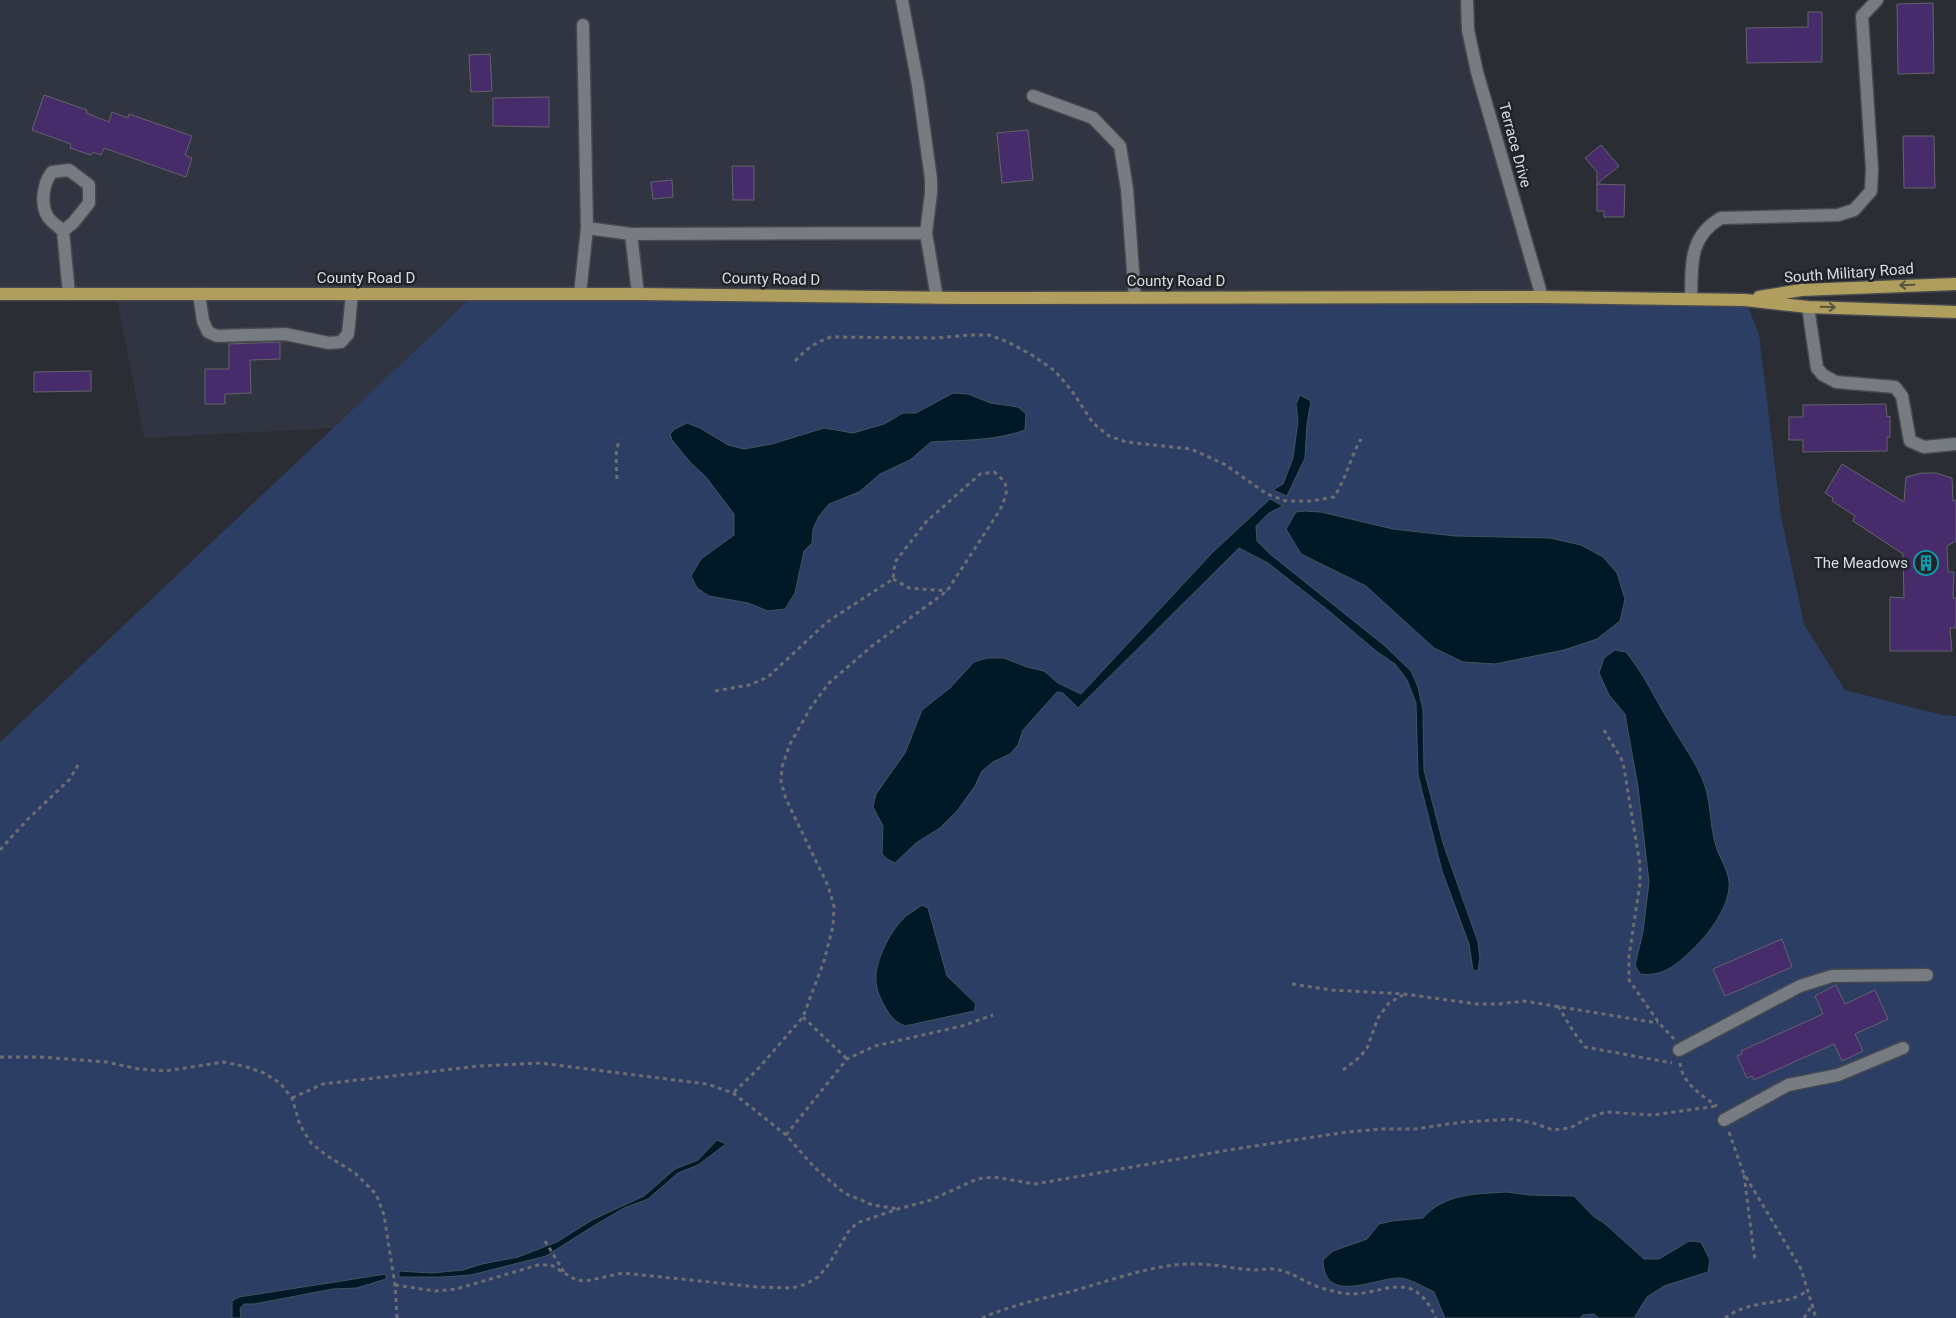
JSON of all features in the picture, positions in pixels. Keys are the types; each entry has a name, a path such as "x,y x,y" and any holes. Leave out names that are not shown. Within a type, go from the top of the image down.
{"main road":[{"name":"South Military Road","path":"1745,300 1801,290 1956,284"},
{"name":"County Road D","path":"0,294 638,294 937,298 1542,297"},
{"name":"South Military Road","path":"1542,297 1745,300 1808,307 1956,312"}],"street":[{"path":"902,0 918,85 931,179 926,233 937,298"},
{"name":"Terrace Drive","path":"1467,0 1468,30 1477,72 1542,297"},
{"path":"1691,299 1692,254 1700,234 1710,224 1721,218 1838,215 1854,210 1871,191 1872,169 1862,16 1878,0"},
{"path":"580,294 587,228 583,26"},
{"path":"1033,96 1093,118 1120,146 1127,188 1135,298"},
{"path":"63,231 73,223 89,203 89,185 69,170 52,172 47,177 43,194 48,217 63,231 69,294"},
{"path":"587,228 631,234 926,233"},
{"path":"631,234 638,294"},
{"path":"199,294 208,332 217,336 285,334 329,343 341,342 348,334 352,294"},
{"path":"1808,307 1816,368 1823,375 1836,382 1895,386 1902,396 1910,441 1924,447 1956,444"},
{"path":"1679,1050 1800,986 1832,976 1927,975"},
{"path":"1724,1120 1788,1085 1838,1075 1903,1048"}],"path":[{"path":"795,361 816,342 831,337 937,338 989,335 1008,342 1032,355 1055,371 1072,391 1093,424 1109,436 1126,442 1191,449 1224,464 1267,494 1286,501 1311,502 1334,497 1342,484 1353,453 1361,439"},
{"path":"617,479 616,455 619,439"},
{"path":"715,691 749,685 768,677 828,622 893,579 895,562 926,522 980,474 994,472 1004,480 1007,486 1000,510 947,591 872,646 828,683 811,707 790,744 782,767 781,782 786,799 828,886 834,906 833,926 824,961 803,1017 757,1070 733,1094"},
{"path":"893,579 909,588 947,591"},
{"path":"0,850 26,821 70,779 78,765"},
{"path":"1292,984 1332,990 1404,994 1477,1004 1524,1001 1659,1023"},
{"path":"1343,1070 1360,1057 1367,1048 1378,1018 1389,1002 1404,994"},
{"path":"1558,1006 1585,1047 1680,1064"},
{"path":"786,1134 847,1059 874,1046 962,1026 993,1015"},
{"path":"803,1017 847,1059"},
{"path":"0,1057 41,1057 106,1062 139,1069 165,1070 224,1062 247,1066 264,1073 280,1083 292,1098 300,1125 311,1143 355,1173 376,1194 384,1215 397,1318"},
{"path":"292,1098 323,1084 479,1066 540,1063 707,1084 733,1094 786,1134 814,1167 844,1193 874,1205 898,1209"},
{"path":"394,1285 435,1291 456,1289 538,1265 551,1265 581,1281 623,1273 757,1287 792,1288 806,1284 818,1277 829,1264 848,1232 857,1223 931,1200 977,1179 994,1177 1035,1184 1235,1149 1347,1132 1415,1129 1463,1122 1512,1118 1552,1130 1570,1128 1590,1117 1606,1112 1653,1115 1717,1106"},
{"path":"1744,1172 1754,1261"},
{"path":"545,1241 564,1272"},
{"path":"982,1318 1028,1302 1124,1276 1167,1267 1194,1264 1255,1270 1272,1268 1287,1271 1315,1286 1342,1293 1362,1294 1384,1288 1399,1287 1410,1289 1421,1295 1436,1318"},
{"path":"1725,1318 1733,1312 1751,1305 1792,1299 1808,1291"},
{"path":"1804,1318 1813,1304"}],"shaded area":[{"path":"0,0 1467,0 1467,24 1542,297 474,295 333,428 144,438 116,294 0,294"},
{"path":"474,295 1745,300 1759,334 1781,516 1804,624 1845,690 1942,715 1956,716 1956,1318 0,1318 0,742"},
{"path":"953,393 968,394 991,403 1018,407 1026,414 1025,430 991,438 931,442 910,460 880,474 859,492 829,504 819,516 813,529 812,543 804,551 795,593 785,609 768,611 748,603 709,596 697,588 691,576 701,559 734,535 734,514 706,477 690,462 672,440 670,434 675,429 687,423 700,428 728,445 744,449 772,444 824,428 853,433 884,424 903,413 916,413"},
{"path":"1300,395 1311,401 1307,424 1305,458 1287,496 1273,490 1283,484 1293,458 1298,421 1296,404"},
{"path":"1270,499 1283,506 1269,513 1256,526 1257,541 1270,554 1385,646 1411,671 1418,687 1423,710 1424,770 1443,843 1478,942 1480,958 1478,971 1473,970 1469,944 1442,871 1418,775 1416,703 1407,680 1395,664 1376,651 1268,563 1239,548 1078,708 1063,693 1057,692 1023,730 1018,745 1010,754 993,762 982,771 975,786 957,811 940,828 916,843 895,863 882,854 883,826 873,807 876,794 905,753 922,710 950,688 974,662 987,658 1004,658 1044,671 1058,683 1081,694 1212,553"},
{"path":"1296,512 1321,512 1393,529 1455,536 1550,538 1581,545 1603,557 1617,573 1625,599 1620,621 1597,639 1564,650 1495,664 1463,662 1434,648 1366,586 1301,554 1286,529"},
{"path":"1615,650 1626,652 1632,660 1698,769 1707,793 1716,846 1727,872 1729,883 1724,906 1704,937 1675,965 1656,974 1640,974 1635,965 1643,932 1649,882 1638,787 1625,714 1609,695 1599,673 1604,658"},
{"path":"922,905 928,908 947,976 976,1004 974,1011 905,1026 895,1020 886,1009 876,983 877,967 882,951 900,922"},
{"path":"717,1140 726,1144 698,1165 678,1173 648,1199 624,1208 546,1256 471,1275 399,1277 399,1271 432,1273 463,1270 518,1257 557,1242 592,1220 644,1196 675,1169 698,1160"},
{"path":"1507,1192 1529,1195 1574,1196 1593,1216 1604,1223 1644,1259 1659,1259 1689,1241 1701,1242 1710,1260 1708,1272 1664,1286 1647,1297 1634,1318 1599,1318 1594,1314 1583,1315 1580,1318 1445,1318 1434,1292 1411,1281 1398,1278 1363,1285 1340,1286 1331,1282 1325,1274 1323,1260 1333,1251 1367,1239 1379,1224 1423,1218 1441,1204 1462,1196"},
{"path":"386,1274 386,1279 357,1288 333,1289 254,1304 244,1304 240,1308 241,1318 232,1318 232,1301 239,1297"}],"building":[{"path":"1933,3 1934,73 1898,74 1897,4"},
{"path":"1808,12 1822,12 1822,62 1747,63 1746,28 1808,27"},
{"path":"490,54 492,91 471,92 469,55"},
{"path":"44,95 87,110 86,113 109,122 112,112 128,118 129,114 192,136 185,155 192,158 186,177 104,148 101,155 93,152 91,155 70,148 71,144 32,130"},
{"path":"549,97 549,127 493,126 493,98"},
{"path":"1028,130 1033,180 1002,183 997,133"},
{"path":"1903,136 1934,136 1935,188 1904,188"},
{"path":"1601,145 1619,166 1597,184 1597,172 1585,158"},
{"path":"732,166 754,166 754,200 733,200"},
{"path":"672,180 673,197 653,199 651,182"},
{"path":"1597,184 1625,185 1624,217 1604,217 1604,211 1597,211"},
{"path":"280,342 280,359 250,360 251,393 225,394 225,404 205,404 205,369 229,369 229,344"},
{"path":"91,371 91,391 34,392 34,372"},
{"path":"1886,404 1887,417 1890,416 1890,437 1887,437 1887,451 1803,452 1803,440 1789,440 1789,417 1803,417 1803,405"},
{"name":"The Meadows","path":"1842,464 1904,502 1906,477 1922,473 1936,473 1952,478 1953,501 1956,500 1956,541 1947,546 1948,572 1954,572 1953,598 1956,598 1956,628 1950,628 1952,651 1890,651 1890,597 1904,598 1903,554 1853,521 1855,516 1832,501 1833,498 1825,493"},
{"path":"1782,939 1792,967 1725,996 1713,969"},
{"path":"1836,985 1845,1004 1875,990 1888,1019 1855,1034 1863,1051 1842,1061 1834,1044 1754,1080 1752,1076 1747,1078 1737,1056 1742,1054 1741,1051 1823,1014 1815,996"}],"place":[{"name":"The Meadows","path":"1926,563"}]}
